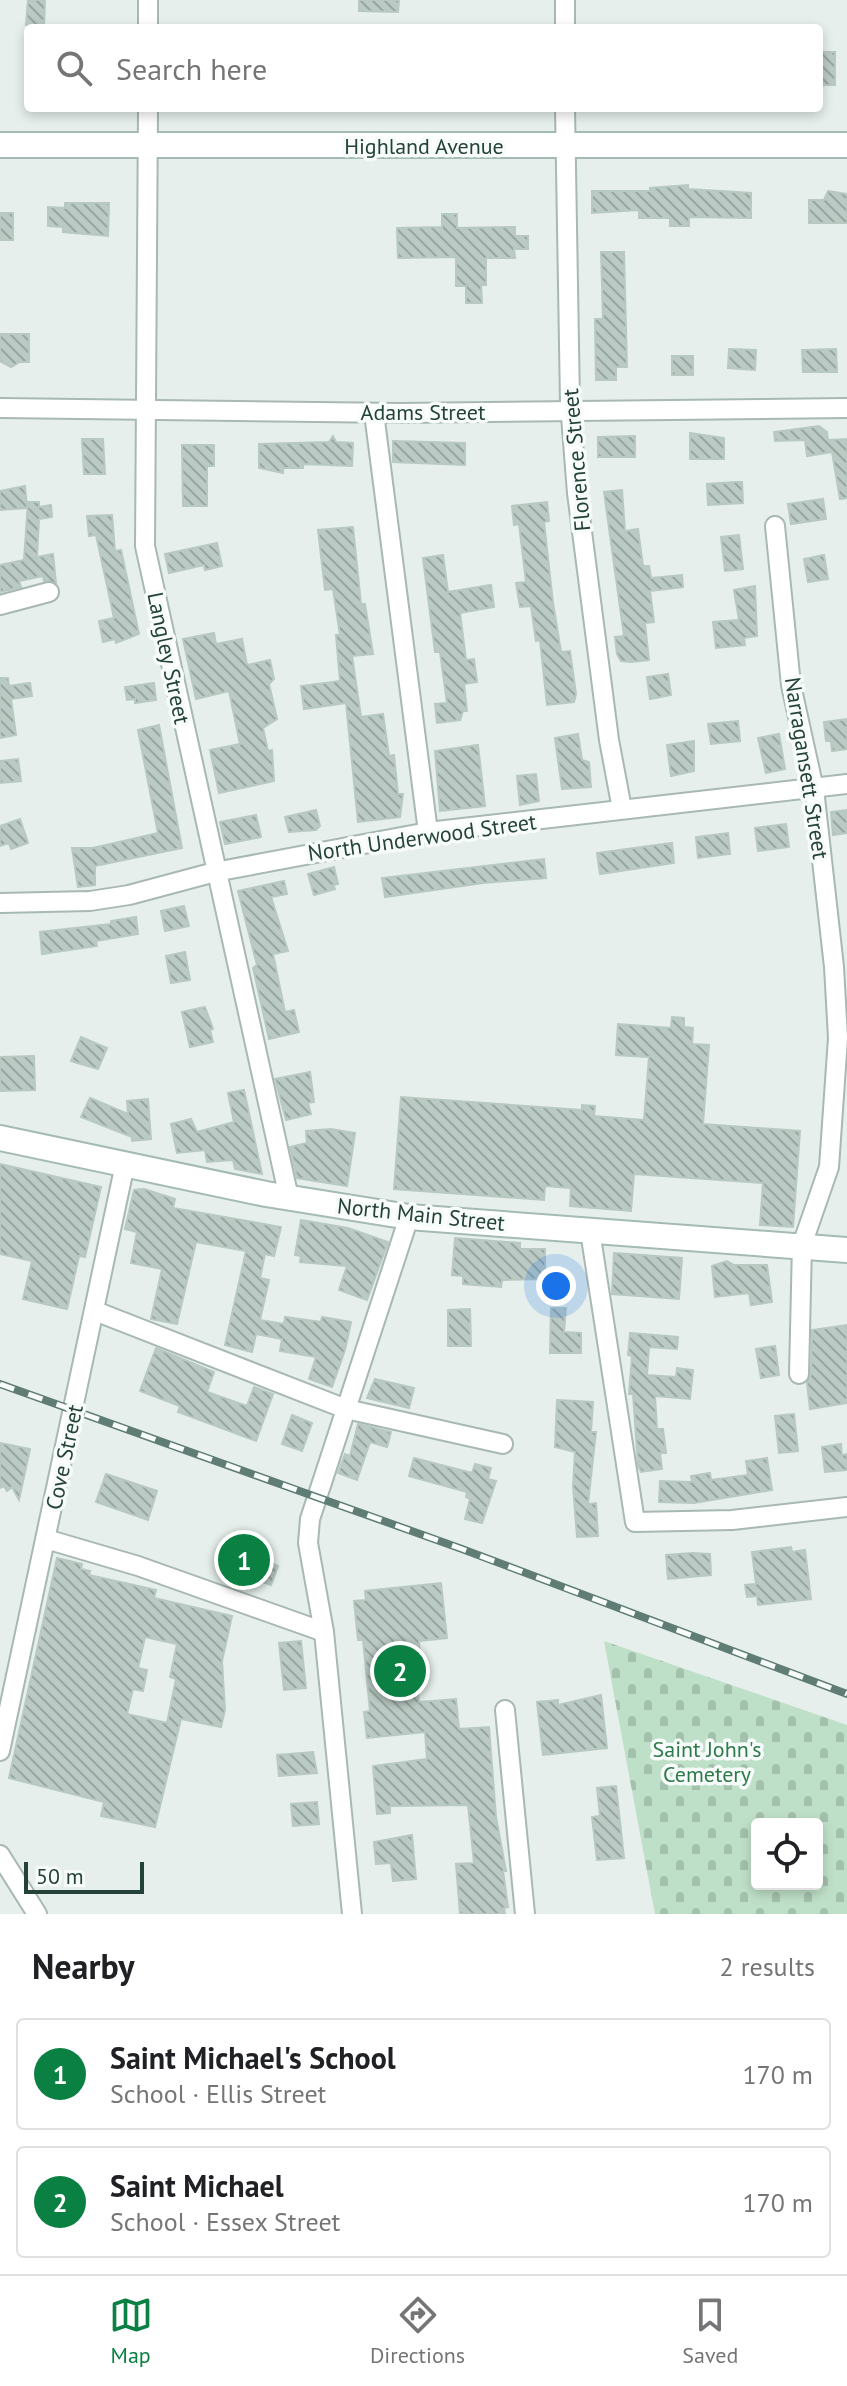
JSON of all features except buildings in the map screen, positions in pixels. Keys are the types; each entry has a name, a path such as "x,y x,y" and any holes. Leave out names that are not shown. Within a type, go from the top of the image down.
{"main road":[{"name":"Highland Avenue","path":"0,145 847,145"},
{"name":"North Main Street","path":"0,1138 289,1198 409,1217 847,1250"}],"street":[{"path":"148,0 148,24"},
{"path":"565,0 565,24"},
{"name":"Langley Street","path":"148,112 145,546 289,1198"},
{"name":"Florence Street","path":"565,112 570,411 577,493 609,740 622,809"},
{"name":"Adams Street","path":"0,408 374,413 847,408"},
{"path":"374,413 428,832"},
{"name":"Narragansett Street","path":"775,526 791,685 814,789 840,961 829,1167 802,1245 799,1374"},
{"path":"0,605 49,592"},
{"name":"North Underwood Street","path":"0,903 90,901 129,895 215,872 428,832 847,784"},
{"name":"Cove Street","path":"0,1751 5,1701 46,1539 125,1164"},
{"path":"352,1914 324,1632 308,1543 310,1519 409,1217"},
{"path":"590,1231 635,1522 732,1520 847,1507"},
{"path":"95,1311 346,1409 503,1444"},
{"path":"46,1539 138,1566 324,1632"},
{"path":"505,1710 525,1914"},
{"path":"1,1856 37,1914"}],"green space":[{"name":"Saint John's Cemetery","path":"604,1641 847,1725 847,1914 655,1914"}],"railway":[{"path":"0,1384 462,1549 847,1694"}],"place":[{"name":"Saint Michael's School","path":"244,1560"},
{"name":"Saint Michael","path":"400,1671"}]}
